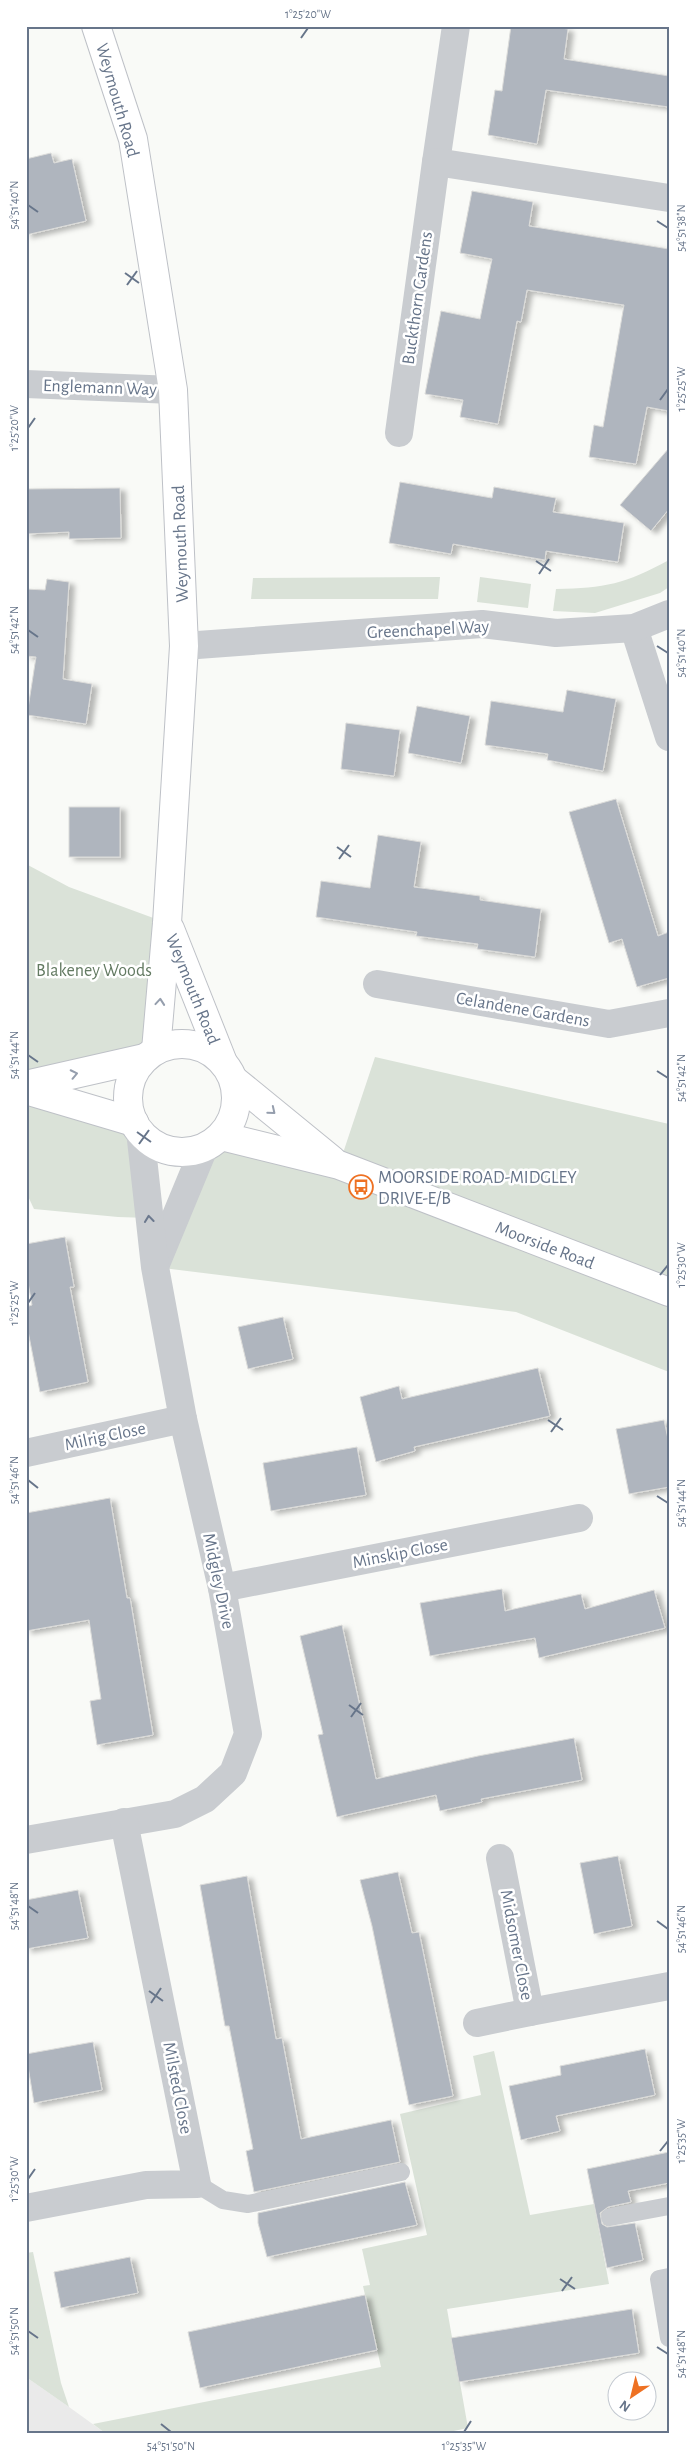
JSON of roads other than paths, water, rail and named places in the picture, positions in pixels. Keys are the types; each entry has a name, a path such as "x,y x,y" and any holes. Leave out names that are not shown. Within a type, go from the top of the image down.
{"street":[{"name":"Weymouth Road","path":"96,26 133,139 173,390 184,646 167,923 228,1070"},
{"name":"Buckthorn Gardens","path":"399,433 456,26"},
{"path":"436,162 669,198"},
{"name":"Englemann Way","path":"26,384 173,390"},
{"name":"Greenchapel Way","path":"184,646 482,624 556,633 634,628 669,614"},
{"path":"634,628 669,737"},
{"path":"167,923 151,1054 136,1070 130,1088 129,1104 137,1126 154,1144 168,1150 186,1152 213,1142 338,1165"},
{"name":"Celandene Gardens","path":"377,984 609,1024 669,1013"},
{"path":"26,1084 151,1054 182,1044 200,1046 338,1165"},
{"path":"155,1267 213,1142 229,1125 236,1108 228,1070"},
{"path":"26,1090 137,1126"},
{"name":"Midgley Drive","path":"26,1840 175,1814 206,1799 233,1773 248,1734 222,1588 183,1419 155,1267 137,1126"},
{"name":"Moorside Road","path":"338,1165 669,1292"},
{"name":"Milrig Close","path":"26,1453 183,1419"},
{"name":"Minskip Close","path":"222,1588 578,1518"},
{"name":"Milsted Close","path":"124,1822 197,2184"},
{"name":"Midsomer Close","path":"500,1858 530,2012 669,1986"},
{"path":"477,2023 530,2012"},
{"path":"26,2208 146,2185 197,2184"}],"lane":[{"path":"197,2184 223,2200 248,2204 401,2172"},
{"path":"610,2217 669,2206"},
{"path":"669,2277 659,2279 669,2338"}],"place":[{"name":"MOORSIDE ROAD-MIDGLEY DRIVE-E/B","path":"361,1187"}],"park label":[{"name":"Blakeney Woods","path":"94,970"}]}
